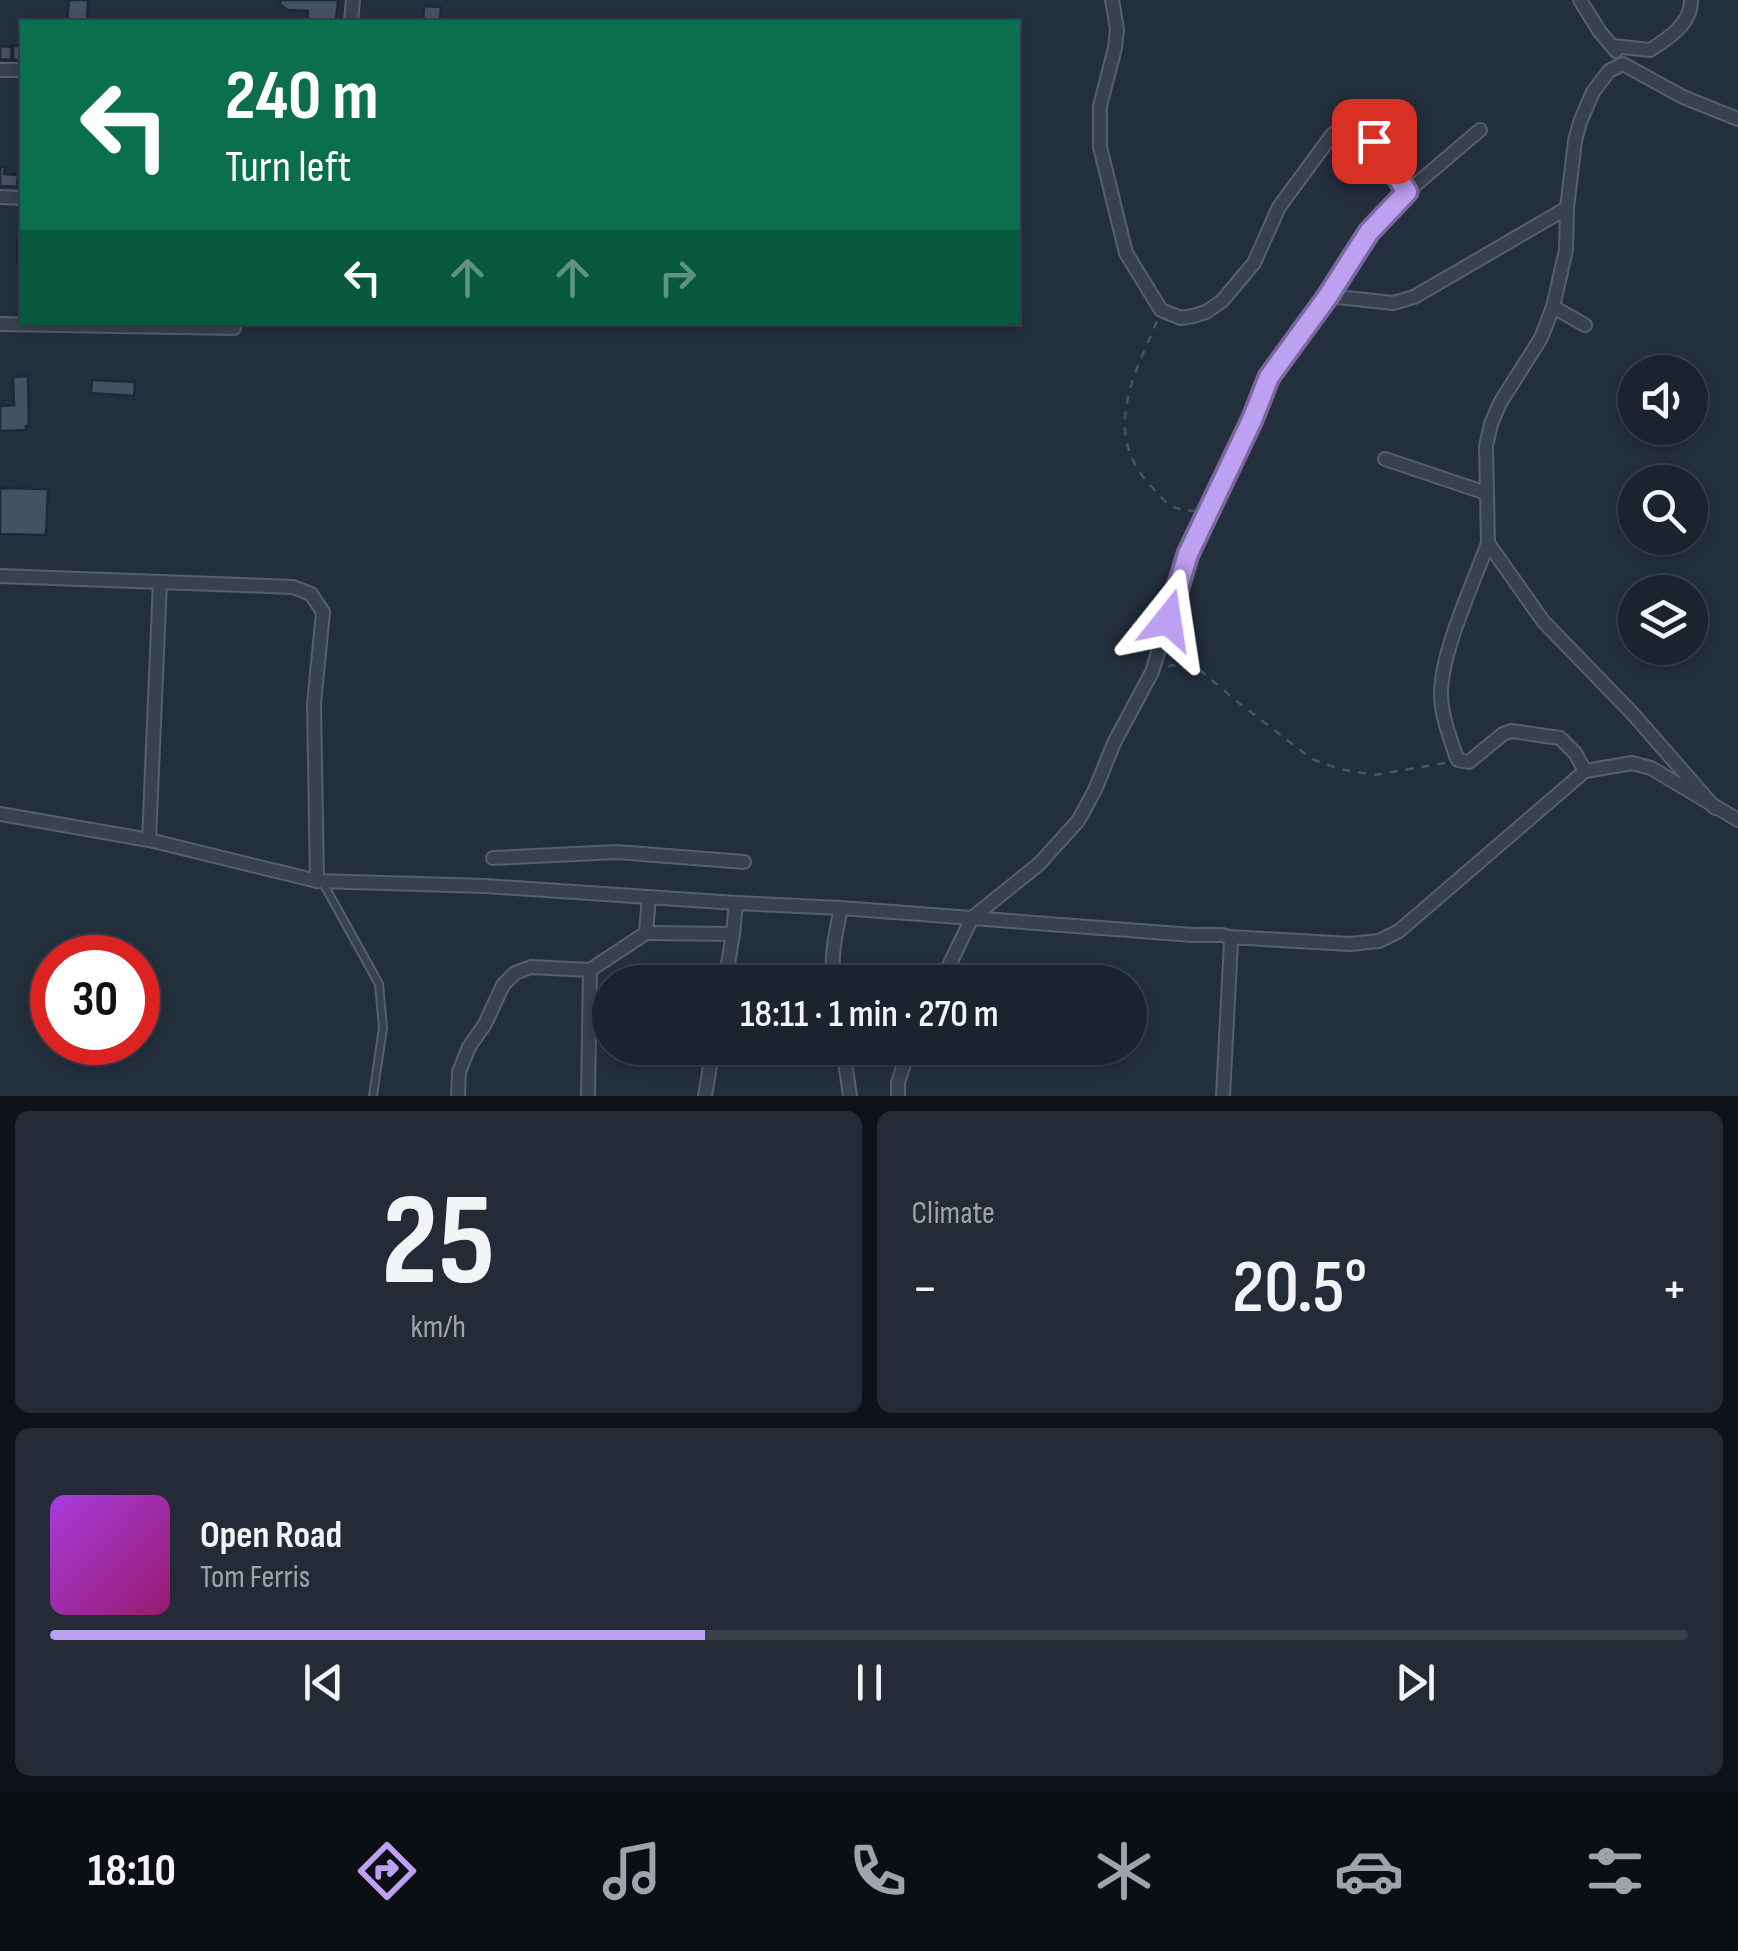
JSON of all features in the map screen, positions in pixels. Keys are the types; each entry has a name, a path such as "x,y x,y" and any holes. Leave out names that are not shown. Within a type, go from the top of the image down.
{"street":[{"path":"1112,0 1117,28 1100,106 1100,147 1126,253 1161,310 1181,318 1206,312 1222,300 1254,263 1278,207 1296,181 1332,135 1344,126 1358,126 1374,141 1407,192"},
{"path":"1580,0 1623,64 1683,97 1738,119"},
{"path":"1613,46 1650,50 1676,31 1691,10 1691,0"},
{"path":"1585,771 1560,738 1511,731 1469,762 1458,760 1441,696 1452,643 1488,543 1486,446 1491,424 1541,338 1553,307 1566,250 1567,208 1580,122 1592,92 1609,71 1623,64"},
{"path":"949,965 972,918 1039,864 1078,821 1095,790 1152,672 1188,554 1269,377 1369,232 1407,192 1480,130"},
{"path":"1328,296 1393,303 1414,296 1567,208"},
{"path":"1553,307 1585,325"},
{"path":"58,325 234,328"},
{"path":"1385,459 1486,493"},
{"path":"1488,543 1543,621 1633,714 1715,808"},
{"path":"0,576 293,587 311,594 324,612 314,704 319,881"},
{"path":"149,840 160,582"},
{"path":"0,814 149,840 319,881 649,896 1350,944 1378,941 1399,931 1585,771 1632,763 1652,768 1738,820"},
{"path":"493,858 617,852 744,862"},
{"path":"646,933 649,896"},
{"path":"728,965 736,904"},
{"path":"832,965 841,908"},
{"path":"458,1096 459,1072 468,1047 485,1024 503,985 515,973 531,967 590,970 646,933 733,934"},
{"path":"1223,1096 1231,942 1228,938"},
{"path":"588,1096 590,970"},
{"path":"705,1096 710,1065"},
{"path":"845,1065 850,1096"},
{"path":"898,1096 903,1065"}],"lane":[{"path":"319,881 379,984 383,1028 373,1096"}],"path":[{"path":"1161,310 1128,393 1124,416 1126,443 1132,461 1166,503 1180,510 1208,511"},
{"path":"1152,672 1172,665 1201,671 1312,759 1340,768 1374,774 1458,760"}],"building":[{"path":"69,0 88,0 87,20 67,20"},
{"path":"280,0 338,0 336,20 307,20 308,11 287,10"},
{"path":"424,6 441,7 440,20 423,20"},
{"path":"0,46 12,47 11,60 0,59"},
{"path":"13,46 20,46 20,60 13,60"},
{"path":"0,167 5,167 4,174 18,175 17,187 0,186"},
{"path":"17,237 20,237 20,267"},
{"path":"28,376 29,426 26,430 0,431 0,406 14,405 13,377"},
{"path":"92,380 135,382 134,396 91,393"},
{"path":"0,488 48,489 46,535 0,534"}],"route":[{"path":"1168,620 1188,554 1269,377 1369,232 1407,192 1374,141"}]}
